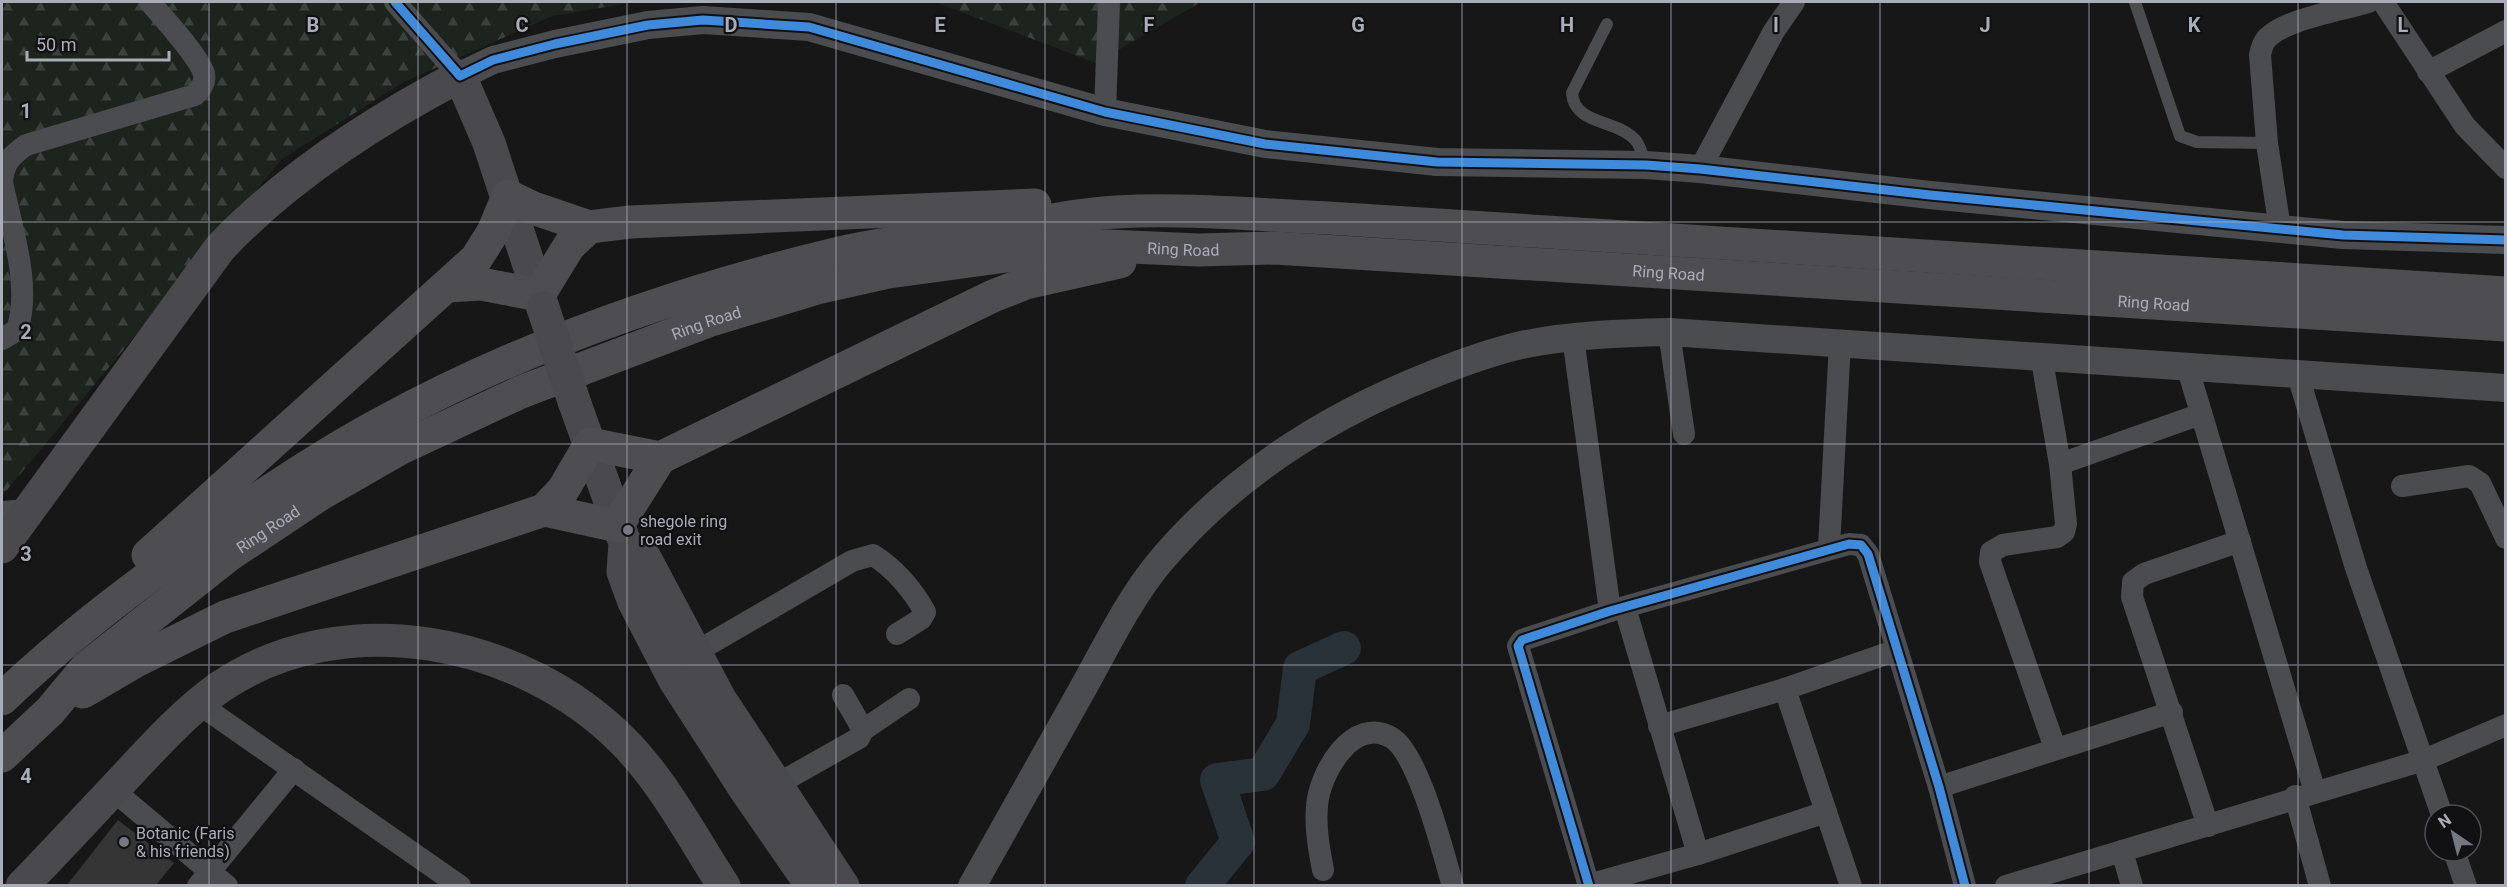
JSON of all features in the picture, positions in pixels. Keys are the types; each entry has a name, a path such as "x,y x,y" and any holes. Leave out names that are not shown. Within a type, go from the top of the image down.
{"highway":[{"path":"115,601 147,555 476,259 494,232 508,196 533,208 589,227 630,222 918,208 1059,205 1114,212"},
{"name":"Ring Road","path":"2,699 42,660 115,601 245,507 378,424 493,368 592,328 739,279 838,253 1114,212 1189,212 1339,219 2505,293"},
{"path":"448,286 481,284 541,302 568,246 589,227"},
{"name":"Ring Road","path":"2,756 50,711 86,669 247,543 319,495 401,448 532,388 708,321 818,288 889,272 1065,248 1109,246 1198,250 1275,248 2505,325"},
{"path":"544,510 621,535 660,458 993,296 1026,284 1072,272 1198,250"},
{"path":"50,711 136,661 225,617 544,510 563,490 590,444 660,458"}],"main road":[{"path":"2,547 14,511 220,248 248,218 296,179 354,140 460,75 489,143 508,196 541,302 621,535 623,572 634,602 674,679 745,789 812,885"},
{"path":"621,535 645,558 720,699 843,885"},
{"path":"24,885 113,790 199,704 250,670 286,655 364,641 412,642 489,658 542,680 575,699 623,742 678,814 724,885"}],"street":[{"path":"2,339 17,330 22,315 23,291 2,182 3,167 17,151 195,95 203,86 204,75 150,2"},
{"path":"395,2 460,75 493,60 600,33 648,25 714,20 809,27 1106,112 1215,136 1339,153 1437,162 1646,165 1700,169 2343,235 2505,240"},
{"path":"1106,112 1109,2"},
{"path":"1700,169 1774,31 1794,2"},
{"path":"2280,229 2267,143 2260,55 2264,42 2271,34 2323,12 2368,2"},
{"path":"2383,2 2465,126 2505,168"},
{"path":"2428,72 2505,31"},
{"path":"1669,332 1684,434"},
{"path":"972,885 1122,619 1158,565 1192,527 1228,492 1276,456 1338,418 1389,392 1455,366 1524,345 1573,337 1669,332 2297,372 2505,388"},
{"path":"1573,337 1618,609 1659,726 1698,854"},
{"path":"1829,547 1840,342"},
{"path":"2041,355 2060,464 2066,524 2064,532 2057,537 2003,545 1991,552 1990,562 2055,748"},
{"path":"2187,366 2240,541 2305,794 2320,885"},
{"path":"2297,372 2356,568 2438,803"},
{"path":"2060,464 2201,414"},
{"path":"2402,486 2469,476 2480,483 2505,538"},
{"path":"2208,826 2132,597 2133,582 2144,574 2240,541"},
{"path":"1826,812 1698,854 1589,885 1518,646 1522,640 1532,636 1618,609 1829,547 1860,545 1868,554 1939,787 1965,885"},
{"path":"694,653 852,561 873,555 885,562 918,600 925,612 921,619 897,634"},
{"path":"1659,726 1785,689 1897,650"},
{"path":"1785,689 1851,885"},
{"path":"843,695 863,730"},
{"path":"776,784 859,738 863,730 909,699"},
{"path":"199,704 460,885"},
{"path":"1939,787 2172,712"},
{"path":"2006,885 2208,826 2305,794 2424,759 2505,725"},
{"path":"1323,870 1317,834 1317,805 1325,773 1341,750 1358,737 1374,732 1393,739 1414,764 1453,885"},
{"path":"203,879 294,769"},
{"path":"113,790 203,879 227,885"},
{"path":"2122,851 2132,885"},
{"path":"2458,863 2466,885"}],"lane":[{"path":"2135,2 2180,136 2198,142 2267,143"},
{"path":"1607,24 1572,93 1573,103 1580,112 1627,133 1637,142 1646,165"}],"green space":[{"path":"2,2 636,2 552,16 402,83 282,159 2,496"},
{"path":"935,2 1201,2 1096,63"}],"building":[{"name":"Botanic (Faris & his friends)","path":"118,820 174,863 156,885 67,885"}],"waterway":[{"path":"1202,886 1238,842 1217,780 1263,774 1293,724 1300,668 1344,648"}],"cycle path":[{"path":"395,2 460,76 493,60 555,44 648,25 703,20 809,27 1105,112 1265,144 1437,162 1646,165 1700,169 1930,195 2343,235 2506,240"},
{"path":"1589,886 1518,646 1522,640 1610,611 1849,544 1861,545 1868,554 1939,787 1965,886"}],"place":[{"name":"shegole ring road exit","path":"628,530"},
{"name":"Botanic (Faris & his friends)","path":"124,842"}]}
